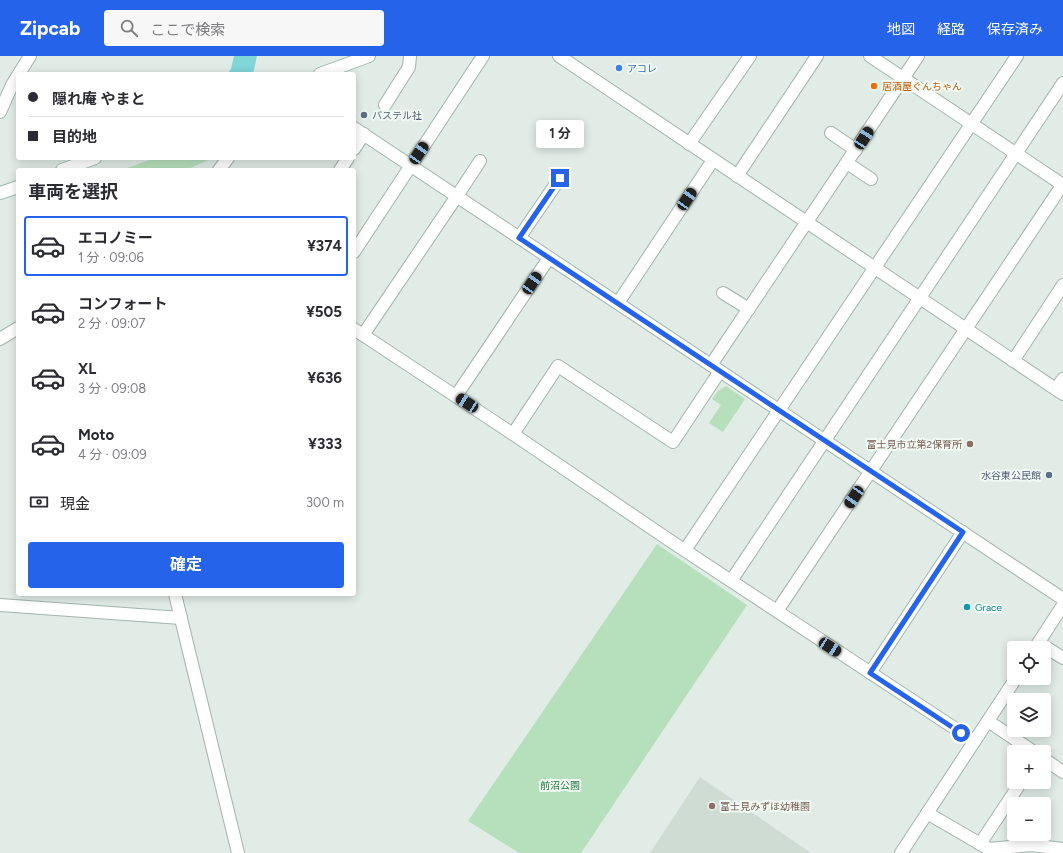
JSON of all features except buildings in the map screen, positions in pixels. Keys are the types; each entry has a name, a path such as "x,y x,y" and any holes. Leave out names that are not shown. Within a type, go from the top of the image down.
{"street":[{"path":"20,72 30,56"},
{"path":"325,72 369,56"},
{"path":"385,105 410,67 410,56"},
{"path":"356,249 483,56"},
{"path":"559,56 807,224 1060,392 1063,379"},
{"path":"689,144 750,56"},
{"path":"737,176 818,56"},
{"path":"777,612 1063,184 870,56"},
{"path":"513,434 558,366 674,442 748,309 807,224 918,56"},
{"path":"685,550 1017,56"},
{"path":"1,106 16,79"},
{"path":"731,581 1063,83"},
{"path":"356,142 359,131 1063,599"},
{"path":"831,133 856,150"},
{"path":"67,168 89,160"},
{"path":"618,303 713,160"},
{"path":"480,161 457,196 358,332 513,434 777,612 974,741"},
{"path":"847,163 871,179"},
{"path":"519,238 560,178"},
{"path":"0,193 16,187"},
{"path":"456,396 549,258"},
{"path":"1013,361 1063,285"},
{"path":"723,293 748,309"},
{"path":"0,339 16,329"},
{"path":"870,673 963,532"},
{"path":"176,596 238,853"},
{"path":"0,604 181,618"},
{"path":"1040,641 1063,606"},
{"path":"1051,652 1063,658"},
{"path":"901,853 1011,685"},
{"path":"988,721 1024,745"},
{"path":"1051,764 1063,772"},
{"path":"980,844 1016,789"},
{"path":"927,813 989,848 1031,845 1063,849"}],"shaded area":[{"name":"富士見みずほ幼稚園","path":"700,777 811,853 650,853"}],"green space":[{"path":"150,160 208,160 190,168 128,168"},
{"path":"726,386 745,399 723,432 709,423 721,405 712,399 718,391"},
{"name":"前沼公園","path":"657,544 747,605 581,853 519,853 468,821"}],"water":[{"path":"234,56 257,56 253,72 229,72 231,69"}],"place":[{"name":"アコレ","path":"619,68"},
{"name":"居酒屋ぐんちゃん","path":"874,86"},
{"name":"パステル社","path":"364,115"},
{"name":"富士見市立第2保育所","path":"970,444"},
{"name":"水谷東公民館","path":"1049,475"},
{"name":"Grace","path":"967,607"},
{"name":"富士見みずほ幼稚園","path":"712,806"}],"route":[{"path":"560,178 519,238 963,532 870,673 961,733"}]}
